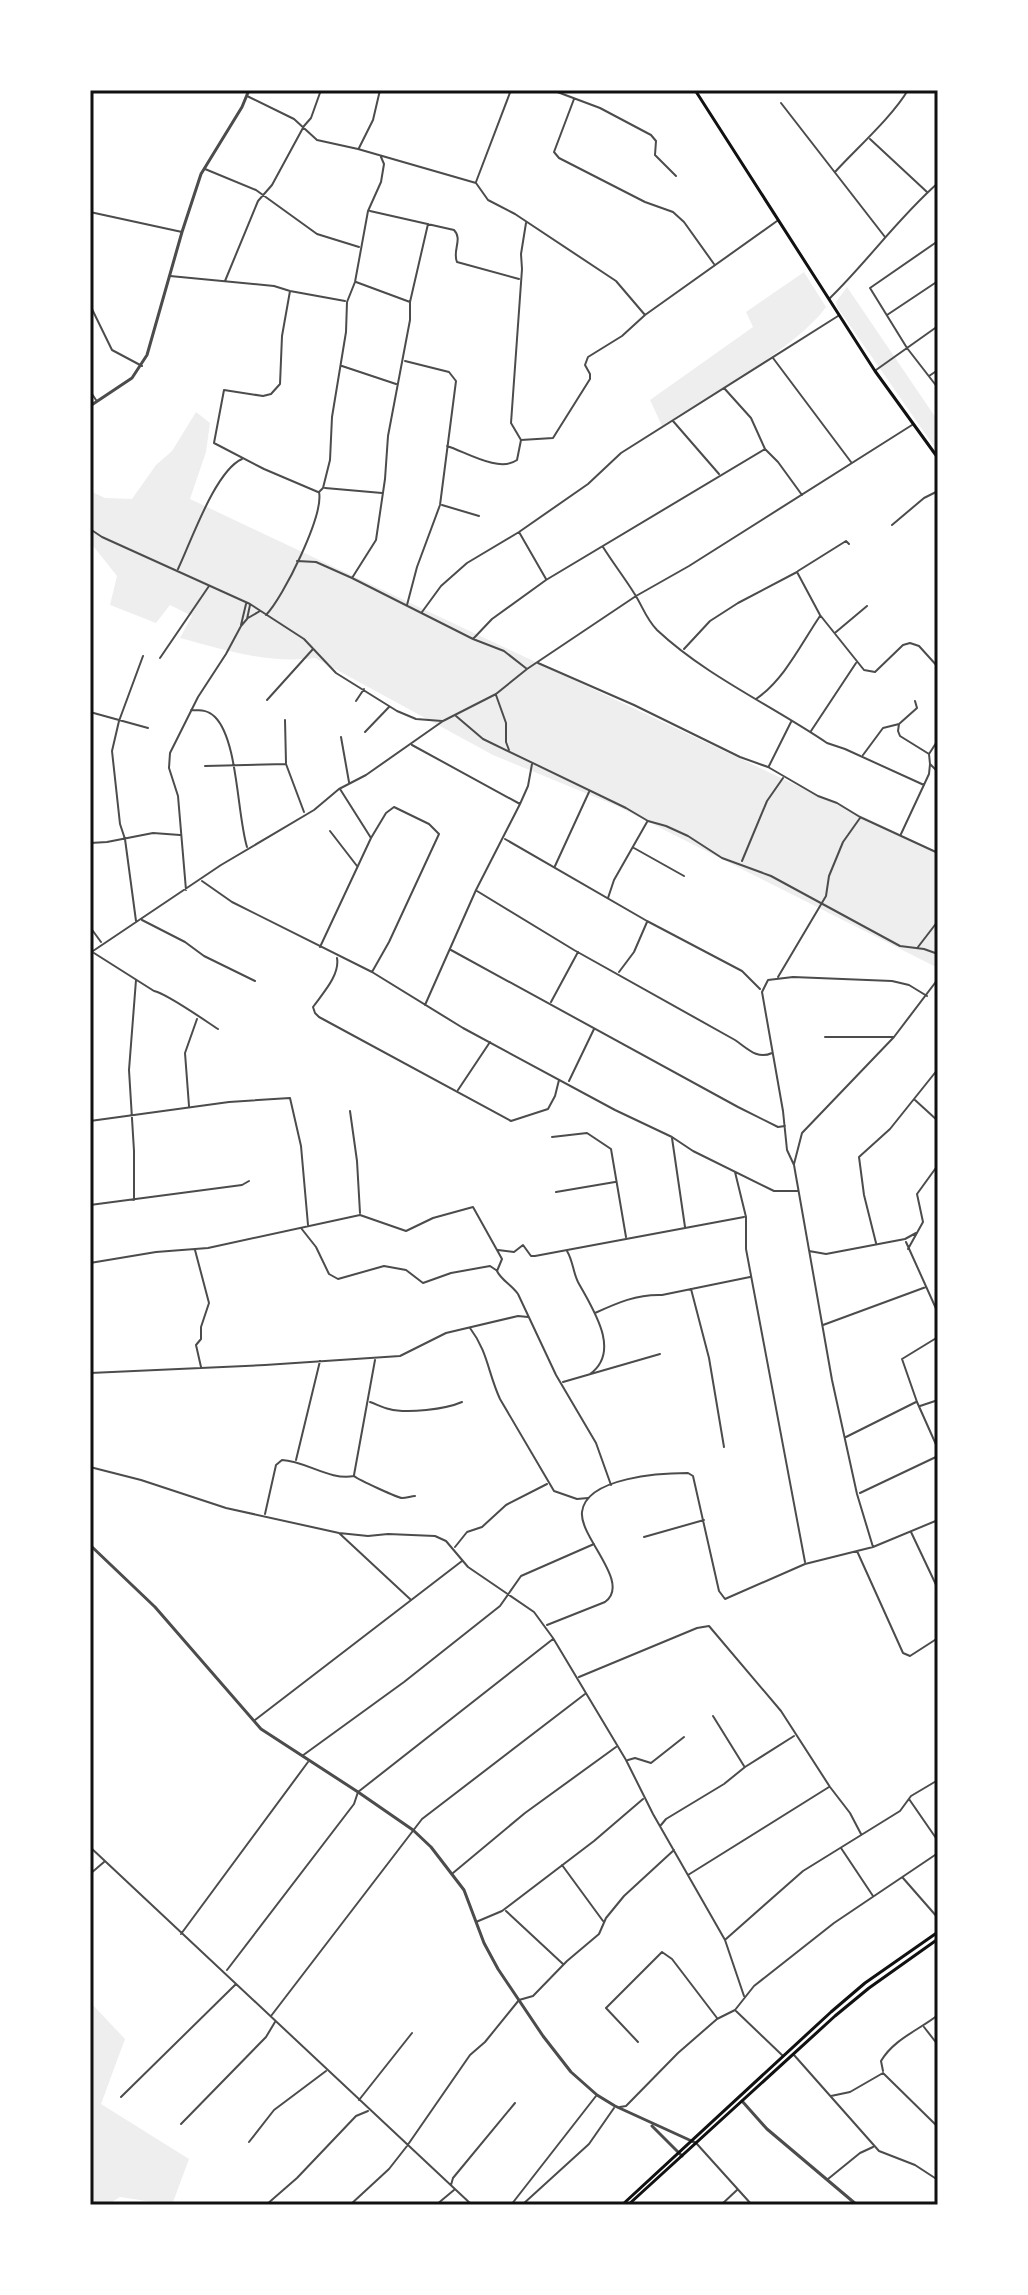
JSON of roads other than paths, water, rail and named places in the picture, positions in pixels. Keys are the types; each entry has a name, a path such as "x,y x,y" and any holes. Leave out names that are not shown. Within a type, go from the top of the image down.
{"main road":[{"path":"697,91 875,371 938,458"},
{"path":"631,2204 690,2140 865,1983 938,1932"},
{"path":"622,2205 869,1988 938,1939"}],"street":[{"path":"90,406 122,388 142,366 204,169 249,90"},
{"path":"225,281 254,211 311,118 321,90"},
{"path":"358,149 373,120 380,90"},
{"path":"476,183 511,90"},
{"path":"552,90 600,108 651,135 656,141 655,155 676,176"},
{"path":"834,173 870,139 874,129 908,90"},
{"path":"247,96 304,126 317,140 476,183 488,200 616,281 645,315"},
{"path":"574,99 554,152 645,202 673,212 684,222 715,265"},
{"path":"781,103 885,237"},
{"path":"870,139 927,192"},
{"path":"381,157 384,164"},
{"path":"319,492 323,488 330,460 332,417 346,332 347,302 355,282 368,211 388,159"},
{"path":"204,169 256,190 317,234 360,247"},
{"path":"829,299 938,183"},
{"path":"368,211 456,231 457,262 521,279"},
{"path":"90,212 182,232"},
{"path":"521,440 553,438 590,379 586,360 778,220"},
{"path":"447,446 494,463 509,464 517,460 521,440 511,423 521,254 526,222"},
{"path":"352,578 376,540 388,436 410,320 410,302 428,224"},
{"path":"938,241 870,288 907,348 938,388"},
{"path":"170,276 274,286 347,302"},
{"path":"887,315 938,281"},
{"path":"355,282 410,302"},
{"path":"290,291 282,336 280,384 271,394 263,396 228,389 223,393 214,443 319,492"},
{"path":"90,305 112,350 142,366"},
{"path":"422,612 441,586 467,563 519,532 588,484 621,453 840,315"},
{"path":"875,371 938,326"},
{"path":"772,358 852,463"},
{"path":"403,361 449,372 454,376 440,505 417,567 407,605"},
{"path":"340,365 397,384"},
{"path":"929,376 938,370"},
{"path":"723,387 751,418 765,449 802,495"},
{"path":"90,391 97,402"},
{"path":"672,421 720,475"},
{"path":"218,1029 165,993 154,991 91,953 247,848 314,810 339,789 443,721 496,694 537,662 636,596 913,425"},
{"path":"473,639 492,619 546,580 765,449"},
{"path":"178,569 225,473 243,459"},
{"path":"323,488 383,494"},
{"path":"892,525 924,498 938,491"},
{"path":"266,615 280,599 317,520 321,500 319,492"},
{"path":"440,505 479,516"},
{"path":"90,529 260,611 298,634 336,673 390,706 416,719 443,721"},
{"path":"519,532 546,580"},
{"path":"683,650 710,621 738,603 797,572 846,541 849,544"},
{"path":"603,547 636,596 647,619 683,650 832,746 924,785"},
{"path":"296,561 309,560 352,578 473,639 504,651 527,669"},
{"path":"797,572 820,615 864,670 875,672 903,645 910,643 919,646 938,667"},
{"path":"160,658 210,585"},
{"path":"247,619 248,604"},
{"path":"186,890 178,796 169,768 170,753 191,710 241,626 248,604"},
{"path":"835,633 867,606"},
{"path":"241,626 260,611"},
{"path":"756,699 789,662 820,615"},
{"path":"267,700 314,648"},
{"path":"932,660 938,655"},
{"path":"136,922 112,756 119,721 143,656"},
{"path":"537,662 740,757 768,767 860,817 938,853"},
{"path":"810,732 857,663"},
{"path":"356,701 364,689"},
{"path":"496,694 506,723 506,742 511,752"},
{"path":"862,757 883,728 899,724 917,708 915,701"},
{"path":"365,732 390,706"},
{"path":"191,710 205,710 217,718 226,737 238,780 241,829 247,848"},
{"path":"90,712 148,728"},
{"path":"455,715 475,734 648,821 666,826 722,858 771,876 859,922 877,935 900,946 917,947 938,954"},
{"path":"285,720 286,764 305,813"},
{"path":"768,767 791,721"},
{"path":"899,724 900,736 929,754"},
{"path":"341,737 349,784"},
{"path":"901,835 929,774 929,754 938,740"},
{"path":"410,744 520,804"},
{"path":"425,1006 476,890 528,786 532,763"},
{"path":"205,766 286,764"},
{"path":"929,774 937,771 930,764"},
{"path":"741,863 767,801 784,777"},
{"path":"339,789 371,838"},
{"path":"554,868 590,791"},
{"path":"320,948 371,838 386,813 394,807 429,824 439,834 372,972"},
{"path":"778,977 826,896 829,876 843,842 860,817"},
{"path":"608,898 614,880 648,821"},
{"path":"330,831 358,867"},
{"path":"90,843 153,833 181,835"},
{"path":"504,838 647,921 745,973 762,992 787,1150 794,1165 857,1494 873,1547"},
{"path":"633,847 684,876"},
{"path":"202,880 232,902 372,972 425,1006 615,1110 778,1192 798,1191"},
{"path":"476,890 758,1055 762,1057 772,1053"},
{"path":"142,919 204,956 255,981"},
{"path":"618,973 634,952 647,921"},
{"path":"917,947 938,921"},
{"path":"90,927 103,944"},
{"path":"922,943 924,949"},
{"path":"451,950 738,1107 778,1127 785,1126"},
{"path":"550,1003 578,952"},
{"path":"337,957 339,964 336,973 313,1007 315,1013 457,1092 511,1121 548,1109 560,1079"},
{"path":"762,992 768,980 778,977 892,981 909,985 927,996"},
{"path":"794,1165 802,1133 894,1037 938,979"},
{"path":"134,1200 130,1038 136,980"},
{"path":"189,1108 185,1053 198,1017"},
{"path":"569,1083 594,1028"},
{"path":"825,1037 894,1037"},
{"path":"457,1092 490,1041"},
{"path":"876,1243 864,1195 859,1157 890,1129 938,1069"},
{"path":"90,1121 229,1102 290,1098 301,1146 308,1226"},
{"path":"915,1099 938,1121"},
{"path":"350,1111 360,1215"},
{"path":"552,1137 587,1133 611,1149 627,1238"},
{"path":"672,1137 686,1229"},
{"path":"908,1249 923,1222 917,1194 938,1165"},
{"path":"735,1172 746,1217 746,1249 805,1564"},
{"path":"90,1205 242,1185 249,1181"},
{"path":"556,1192 616,1181"},
{"path":"90,1263 234,1244 360,1215 403,1232 433,1218 473,1207 502,1259 497,1271"},
{"path":"494,1247 502,1252 514,1252 523,1245 531,1256 535,1256 746,1217"},
{"path":"301,1227 316,1247 329,1274 338,1279 384,1266 406,1270 423,1283 451,1273 490,1266 497,1271 512,1285 596,1443 611,1485"},
{"path":"809,1251 826,1254 905,1239 916,1233"},
{"path":"905,1239 938,1313"},
{"path":"195,1248 209,1303 201,1327 201,1339 196,1345 201,1368"},
{"path":"567,1250 605,1344 602,1364 590,1374"},
{"path":"595,1313 624,1300 751,1277"},
{"path":"823,1325 926,1287"},
{"path":"691,1289 709,1358 724,1447"},
{"path":"90,1373 375,1359 407,1354 430,1339 470,1328 518,1316 529,1317"},
{"path":"470,1328 485,1351 500,1399 557,1494 580,1500 639,1476 690,1474 705,1519 719,1591 725,1599 805,1564 873,1547 938,1520"},
{"path":"938,1337 902,1359 938,1449"},
{"path":"562,1382 660,1354"},
{"path":"354,1476 375,1359"},
{"path":"296,1461 320,1360"},
{"path":"919,1406 938,1400"},
{"path":"369,1401 390,1410 450,1407 462,1402"},
{"path":"845,1437 917,1402"},
{"path":"857,1494 938,1456"},
{"path":"265,1514 276,1465 282,1460 296,1461 345,1477 354,1476 366,1485 379,1487 398,1498 415,1496"},
{"path":"90,1467 226,1508 265,1514 339,1533 435,1536 454,1549 482,1577 534,1612 545,1625 626,1760 644,1798 725,1940 744,1996"},
{"path":"454,1549 467,1532 482,1527 506,1505 548,1483"},
{"path":"545,1625 605,1602 613,1595 614,1587 608,1571 581,1515 589,1497"},
{"path":"644,1537 705,1519"},
{"path":"911,1532 938,1589"},
{"path":"339,1533 410,1600"},
{"path":"301,1757 500,1606 521,1576 594,1544"},
{"path":"90,1546 165,1619 224,1684 253,1722 271,1738 413,1830 453,1873 464,1890 498,1969 562,2062 597,2095 615,2106 696,2143 752,2205"},
{"path":"857,1551 903,1653 910,1656 938,1638"},
{"path":"253,1722 463,1560"},
{"path":"577,1677 697,1628 709,1626 777,1706 861,1834"},
{"path":"225,1972 354,1804 358,1792 553,1638"},
{"path":"270,2017 422,1819 586,1694"},
{"path":"713,1716 745,1767"},
{"path":"660,1827 666,1819 795,1735"},
{"path":"626,1760 635,1758 651,1763 684,1737"},
{"path":"453,1873 525,1813 617,1747"},
{"path":"181,1934 309,1761"},
{"path":"725,1940 788,1882 900,1811 909,1798 938,1780"},
{"path":"688,1876 830,1787"},
{"path":"476,1922 504,1909 644,1798"},
{"path":"909,1798 938,1841"},
{"path":"90,1847 472,2205"},
{"path":"840,1847 874,1897"},
{"path":"350,2205 389,2169 470,2055 485,2042 519,2000 533,1996 599,1934 603,1922 624,1896 674,1850"},
{"path":"615,2106 626,2106 678,2053 717,2019 735,2010 744,1996 834,1923 938,1853"},
{"path":"90,1874 105,1861"},
{"path":"562,1865 603,1922"},
{"path":"902,1878 938,1918"},
{"path":"504,1909 563,1965"},
{"path":"638,2042 606,2008 662,1952 672,1959 717,2019"},
{"path":"121,2097 236,1983"},
{"path":"735,2010 783,2056"},
{"path":"938,2015 901,2039 881,2061 883,2073 938,2127"},
{"path":"181,2124 266,2037 275,2021"},
{"path":"923,2026 938,2045"},
{"path":"359,2101 412,2033"},
{"path":"793,2054 874,2147 884,2155 915,2165 938,2180"},
{"path":"249,2142 274,2110 327,2070"},
{"path":"830,2096 850,2092 883,2073"},
{"path":"511,2205 597,2095"},
{"path":"742,2101 767,2129 857,2205"},
{"path":"454,2190 450,2182 515,2103"},
{"path":"522,2205 589,2144 615,2106"},
{"path":"266,2205 297,2178 356,2116 370,2111"},
{"path":"649,2124 680,2154"},
{"path":"828,2179 860,2153 874,2147"},
{"path":"436,2205 454,2190"},
{"path":"721,2205 737,2190"}]}
